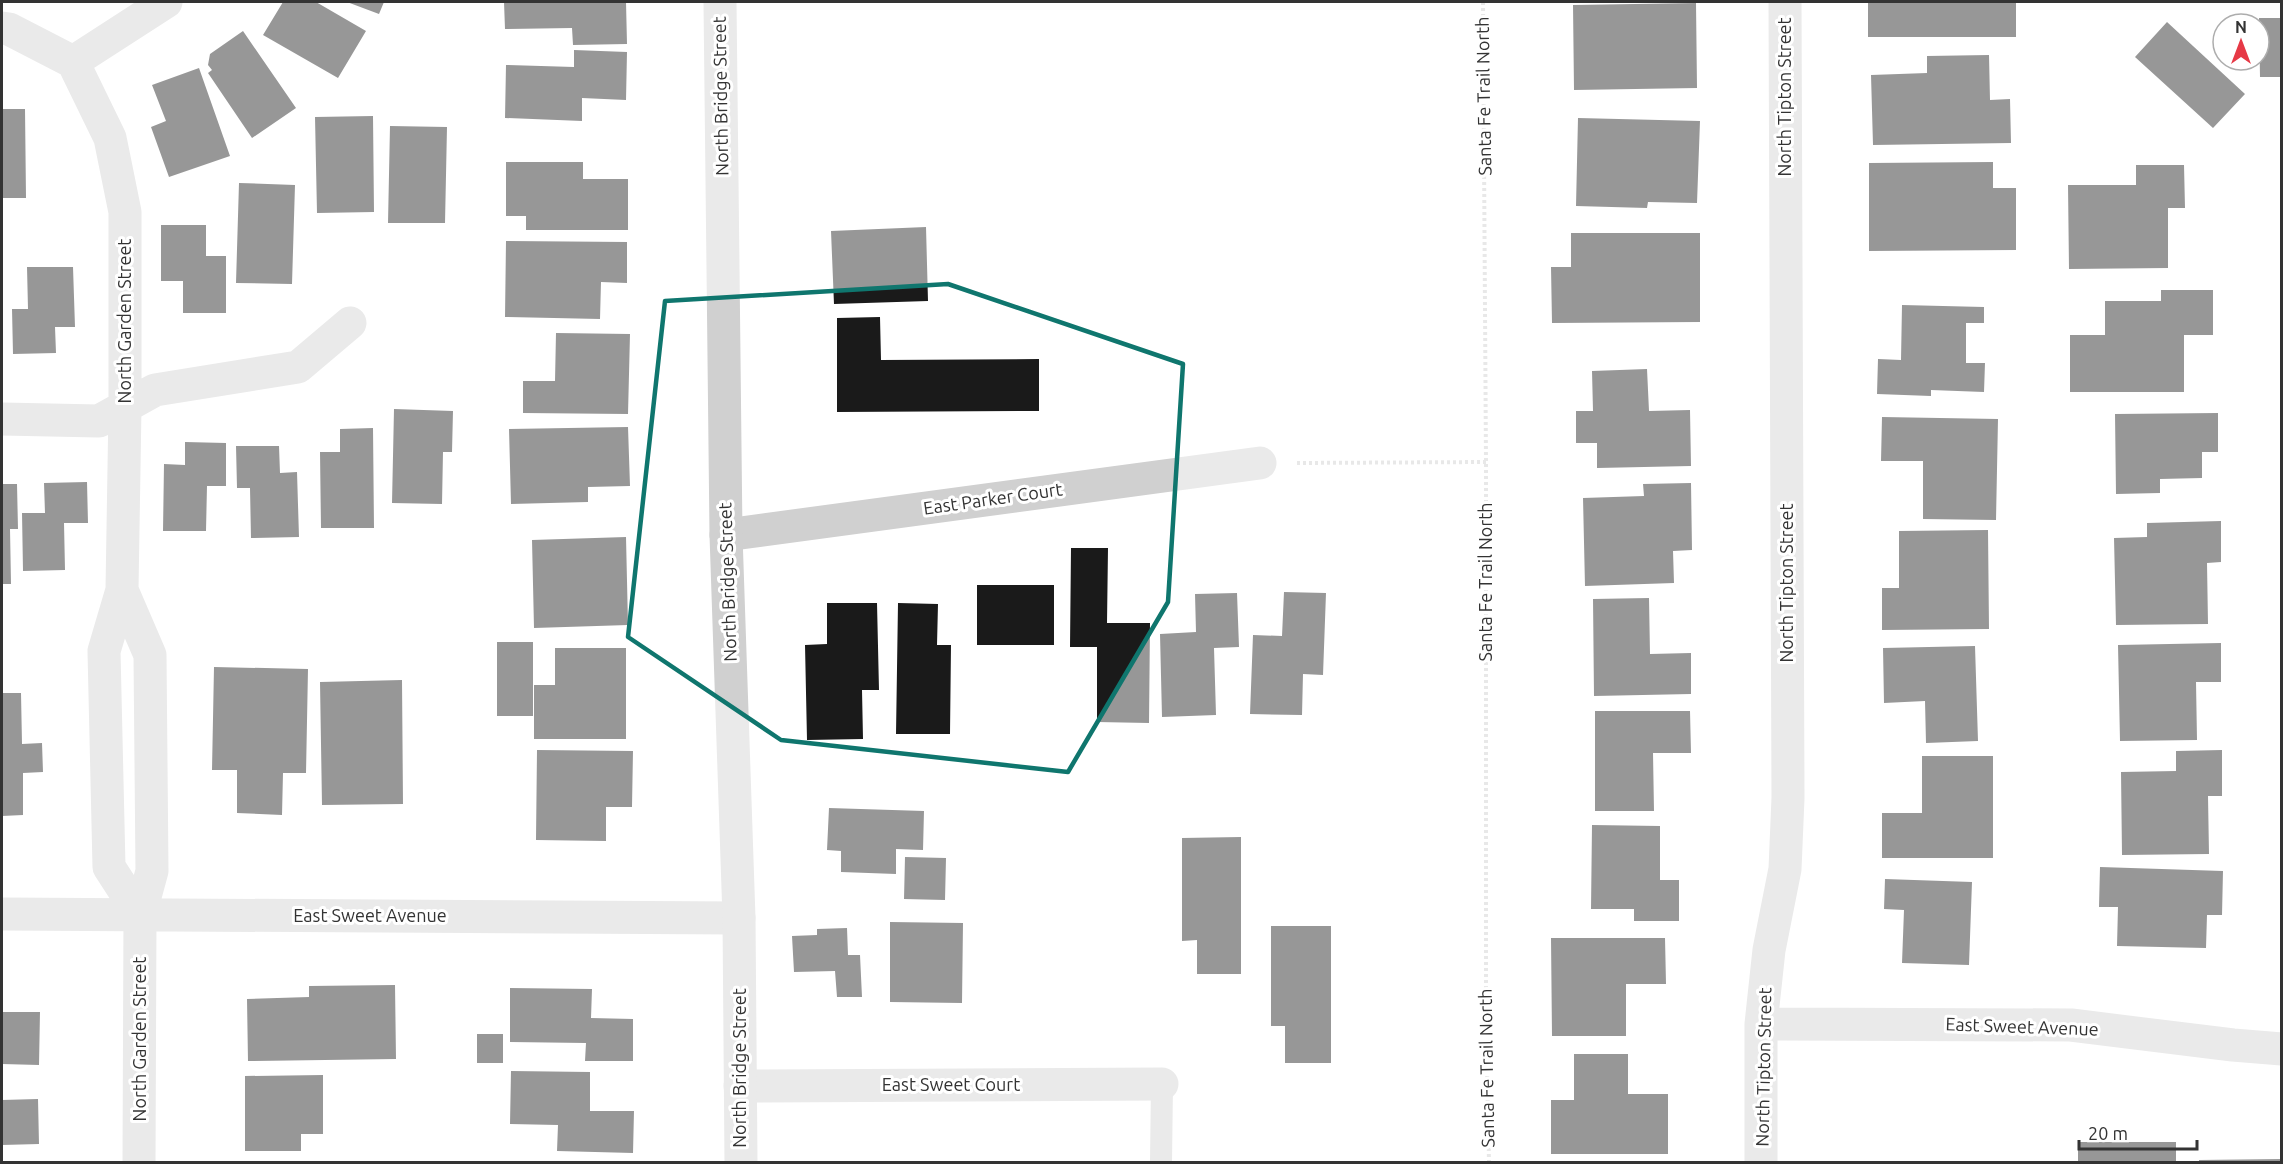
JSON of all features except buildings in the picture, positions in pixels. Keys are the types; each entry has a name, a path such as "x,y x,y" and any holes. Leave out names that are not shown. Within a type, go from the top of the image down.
{"street":[{"path":"2,28 9,29 73,62 166,2"},
{"name":"North Bridge Street","path":"720,2 726,535 739,918 741,1162"},
{"name":"North Tipton Street","path":"1761,1162 1761,1024 1769,950 1785,869 1788,798 1785,2"},
{"name":"North Garden Street","path":"73,62 110,138 125,212 122,590 104,651 109,867 140,915"},
{"path":"2,419 99,421 155,390 298,367 350,323"},
{"name":"East Parker Court","path":"726,535 1260,463"},
{"name":"North Garden Street","path":"122,590 150,656 152,871 140,915 140,1162"},
{"name":"East Sweet Avenue","path":"2,914 739,918"},
{"name":"East Sweet Avenue","path":"1761,1024 2071,1025 2233,1046 2282,1049"},
{"name":"East Sweet Court","path":"740,1086 1162,1084"}],"lane":[{"path":"1161,1162 1162,1084"}],"path":[{"name":"Santa Fe Trail North","path":"1483,2 1486,1022 1489,1162"},
{"path":"1260,463 1486,462"}],"highlighted area":[{"path":"948,284 1183,364 1168,602 1068,772 781,740 628,637 665,301"}]}
